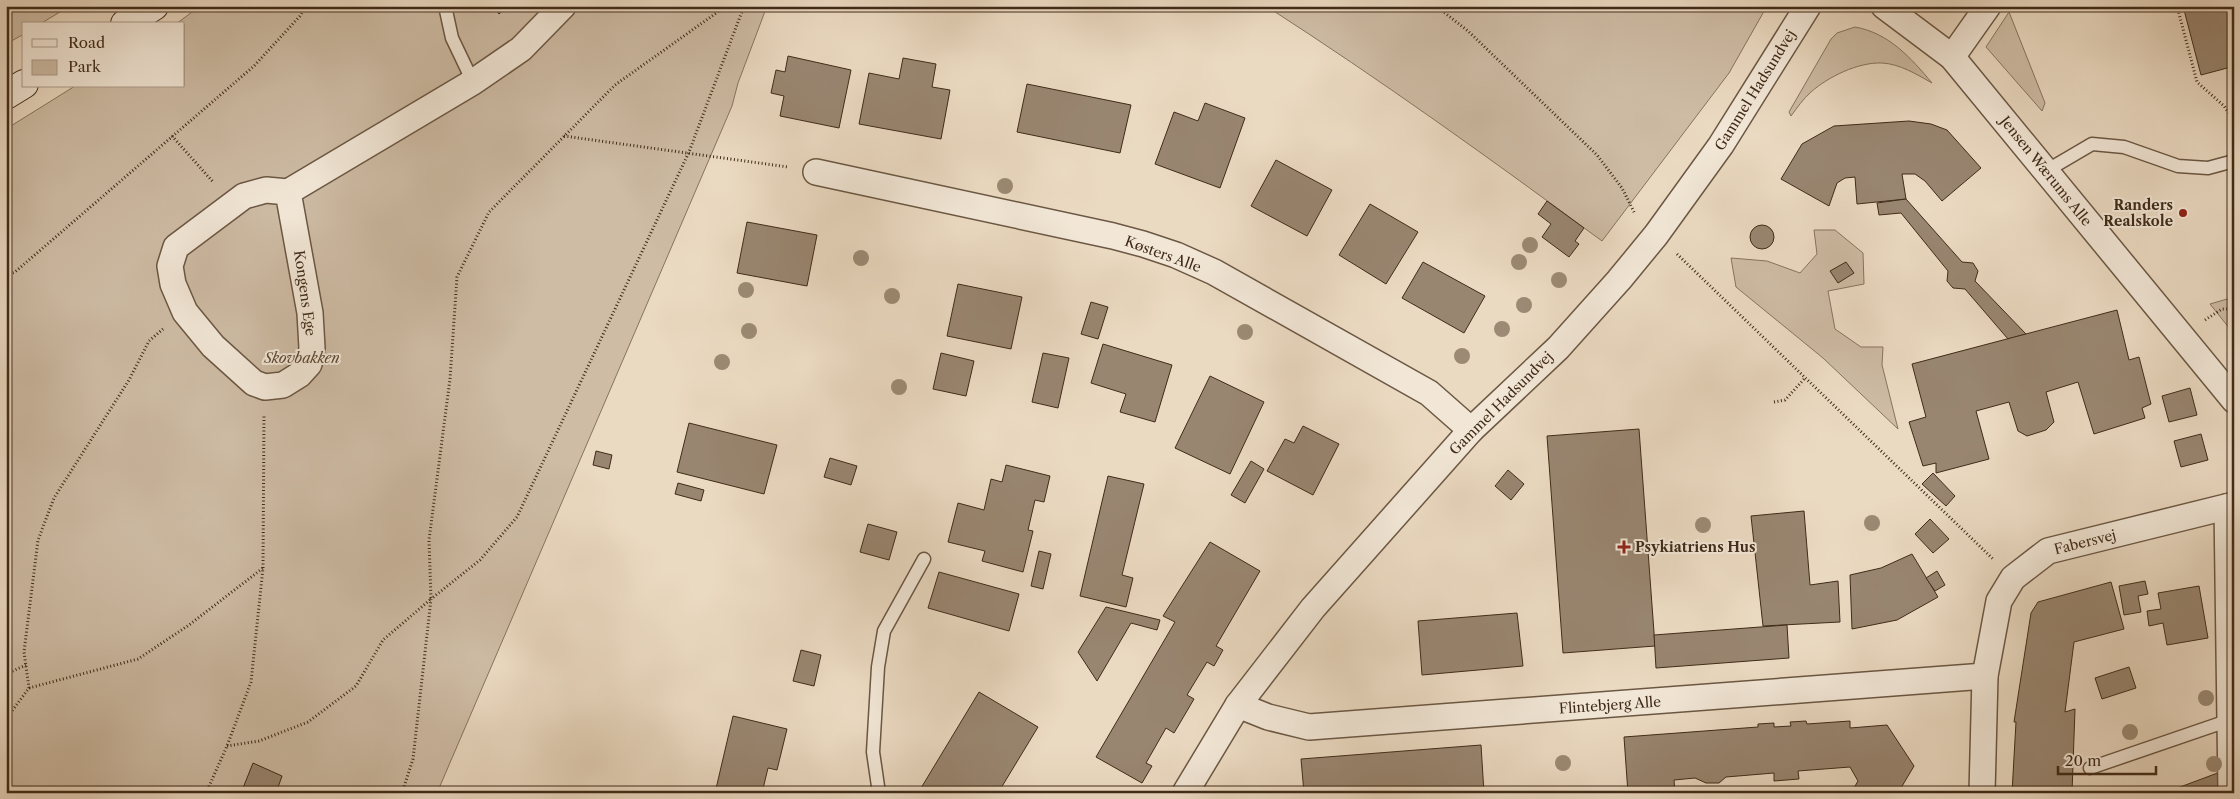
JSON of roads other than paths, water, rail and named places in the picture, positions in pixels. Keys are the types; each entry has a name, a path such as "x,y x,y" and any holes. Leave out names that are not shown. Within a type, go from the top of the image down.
{"street":[{"path":"128,22 154,6"},
{"path":"288,192 473,82 521,49 563,6"},
{"name":"Gammel Hadsundvej","path":"1185,793 1238,705 1313,608 1471,430 1558,348 1619,280 1656,235 1721,145 1808,6"},
{"name":"Jensen Wærums Alle","path":"1884,6 1952,57 2234,400"},
{"path":"1952,57 1988,6"},
{"path":"6,95 22,85"},
{"name":"Køsters Alle","path":"816,172 1113,236 1176,255 1214,272 1429,393 1471,430"},
{"name":"Kongens Ege","path":"266,190 288,192 310,313 312,348 309,364 299,375 283,385 265,387 254,383 213,346 185,312 173,284 170,266 176,247 244,196 266,190"},
{"path":"2230,506 2231,793"},
{"name":"Fabersvej","path":"1982,793 1985,676 1999,601 2013,578 2048,551 2230,506"},
{"name":"Flintebjerg Alle","path":"1238,705 1268,717 1309,727 1985,676"}],"lane":[{"path":"445,6 452,38 473,82"},
{"path":"2046,171 2092,144 2124,147 2178,166 2208,168 2234,161"},
{"path":"879,793 873,752 878,667 884,631 924,559"},
{"path":"2090,768 2230,720"}],"place":[{"name":"Randers Realskole","path":"2183,213"},
{"name":"Psykiatriens Hus","path":"1624,547"}],"park label":[{"name":"Skovbakken","path":"302,358"}]}
